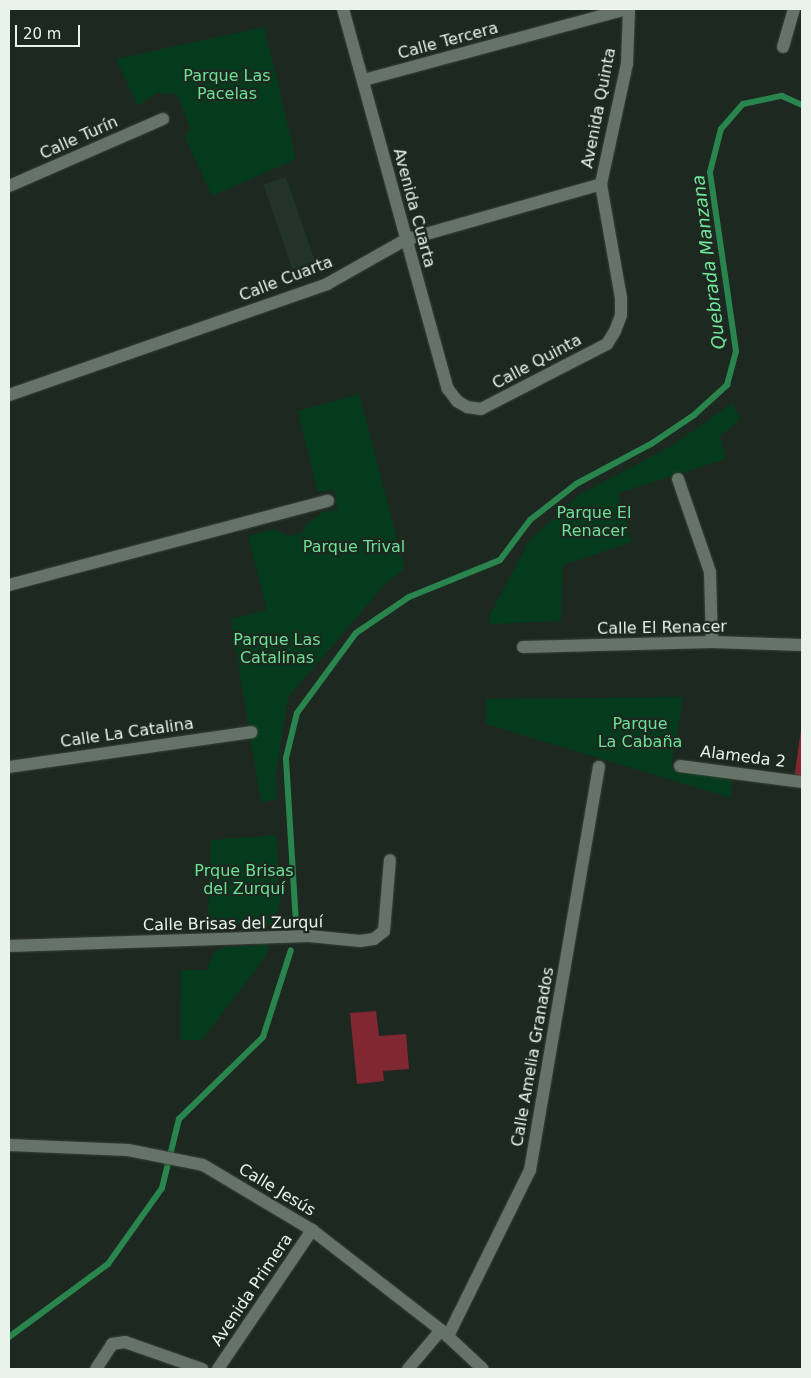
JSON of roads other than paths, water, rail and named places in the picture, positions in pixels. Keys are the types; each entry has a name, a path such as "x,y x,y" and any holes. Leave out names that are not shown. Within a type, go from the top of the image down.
{"street":[{"name":"Avenida Cuarta","path":"343,9 364,80 405,240 448,389 457,401 467,407"},
{"name":"Calle Tercera","path":"364,80 628,9"},
{"name":"Avenida Quinta","path":"615,331 621,316 621,298 601,184 627,64 628,9"},
{"path":"783,47 794,9"},
{"name":"Calle Turín","path":"9,186 163,119"},
{"name":"Calle Cuarta","path":"9,395 327,284 405,240 601,184"},
{"name":"Calle Quinta","path":"467,407 481,409 500,401 607,344 615,331"},
{"path":"678,479 710,572 712,642"},
{"path":"9,585 328,501"},
{"name":"Calle El Renacer","path":"523,648 712,642 802,645"},
{"name":"Calle La Catalina","path":"9,767 251,732"},
{"name":"Alameda 2","path":"680,766 802,782"},
{"name":"Calle Amelia Granados","path":"408,1369 444,1333 530,1170 600,767"},
{"name":"Calle Brisas del Zurquí","path":"9,946 309,936 360,941 374,938 384,930 390,860"},
{"name":"Calle Jesús","path":"9,1146 128,1150 203,1165 312,1230 444,1333 483,1369"},
{"name":"Avenida Primera","path":"218,1369 312,1230"},
{"path":"96,1369 112,1344 117,1342 125,1342 202,1369"}],"waterway":[{"name":"Quebrada Manzana","path":"296,923 286,758 297,713 356,633 409,597 500,560 530,520 576,484 651,444 694,415 727,385 736,351 710,172 721,129 743,104 782,96 802,105"},
{"name":"Quebrada Manzana","path":"9,1337 108,1264 162,1188 179,1119 263,1037 291,950"}],"park label":[{"name":"Parque Las Pacelas","path":"227,85"},
{"name":"Parque El Renacer","path":"594,522"},
{"name":"Parque Trival","path":"354,547"},
{"name":"Parque Las Catalinas","path":"277,649"},
{"name":"Parque La Cabaña","path":"640,733"},
{"name":"Prque Brisas del Zurquí","path":"244,880"}]}
